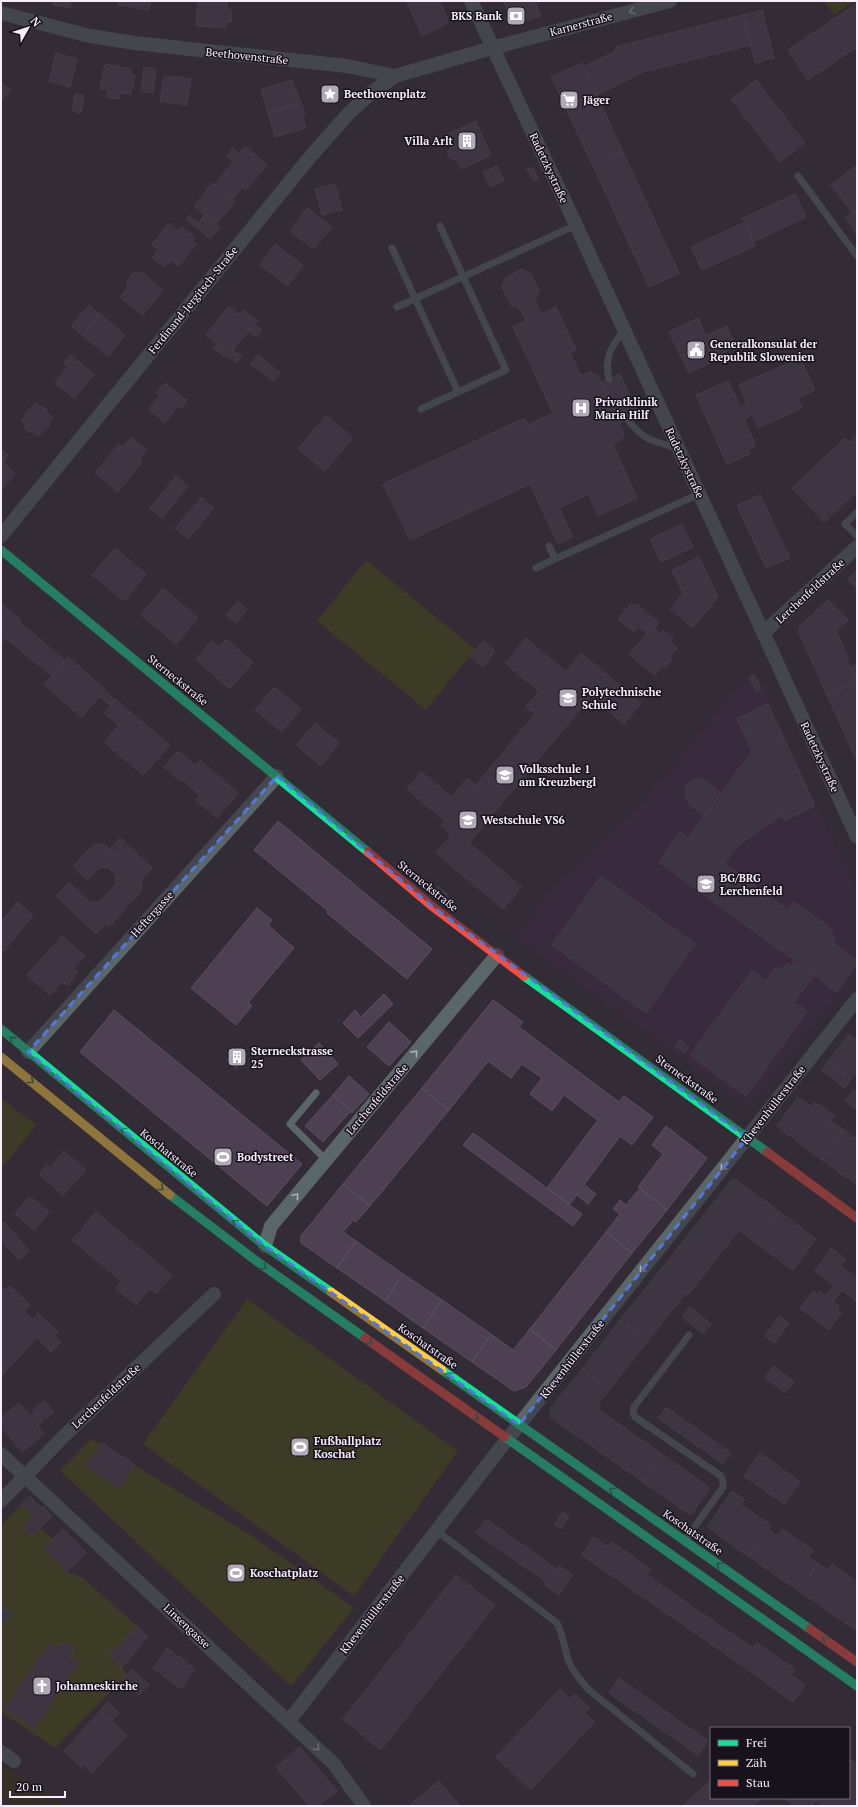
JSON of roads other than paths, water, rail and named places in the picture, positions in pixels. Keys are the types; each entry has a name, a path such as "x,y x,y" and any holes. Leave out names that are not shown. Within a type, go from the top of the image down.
{"main road":[{"name":"Sterneckstraße","path":"1,550 277,776 433,907 857,1218"},
{"name":"Koschatstraße","path":"1,1030 28,1052 137,1155 181,1204 255,1260 507,1440 857,1686"},
{"name":"Koschatstraße","path":"1,1057 265,1246 857,1662"}],"street":[{"name":"Radetzkystraße","path":"471,1 576,225 857,837"},
{"name":"Karnerstraße","path":"492,48 670,1"},
{"name":"Beethovenstraße","path":"2,14 90,36 135,43 347,66 395,76 492,48"},
{"name":"Ferdinand-Jergitsch-Straße","path":"1,536 310,157 349,113 371,93 395,76"},
{"name":"Lerchenfeldstraße","path":"763,634 857,547"},
{"name":"Heftergasse","path":"28,1052 277,776"},
{"name":"Lerchenfeldstraße","path":"265,1246 271,1226 497,955"},
{"name":"Khevenhüllerstraße","path":"289,1721 507,1440 857,999"},
{"name":"Lerchenfeldstraße","path":"1,1501 64,1436 214,1294"},
{"name":"Linsengasse","path":"1,1454 334,1764 364,1806"},
{"path":"1,1752 14,1761"}],"lane":[{"path":"798,176 857,256"},
{"path":"397,307 576,225"},
{"path":"421,409 506,370 440,226"},
{"path":"392,248 458,392"},
{"path":"609,379 608,362 612,345 624,331"},
{"path":"628,420 644,438 678,448"},
{"path":"536,568 699,494"},
{"path":"857,512 845,524 857,536"},
{"path":"549,546 555,560"},
{"path":"316,1093 290,1124 326,1160"},
{"path":"685,1541 723,1487 724,1481 720,1476 635,1417 633,1412 634,1408 689,1335"},
{"path":"437,1530 557,1623 563,1636 568,1660 576,1675 589,1690 692,1774"}],"place":[{"name":"BKS Bank","path":"516,16"},
{"name":"Beethovenplatz","path":"330,94"},
{"name":"Jäger","path":"569,100"},
{"name":"Villa Arlt","path":"467,141"},
{"name":"Generalkonsulat der Republik Slowenien","path":"696,350"},
{"name":"Privatklinik Maria Hilf","path":"581,408"},
{"name":"Polytechnische Schule","path":"568,698"},
{"name":"Volksschule 1 am Kreuzbergl","path":"505,775"},
{"name":"Westschule VS6","path":"468,820"},
{"name":"BG/BRG Lerchenfeld","path":"706,884"},
{"name":"Sterneckstrasse 25","path":"237,1057"},
{"name":"Bodystreet","path":"223,1157"},
{"name":"Fußballplatz Koschat","path":"300,1447"},
{"name":"Koschatplatz","path":"236,1573"},
{"name":"Johanneskirche","path":"42,1686"}]}
